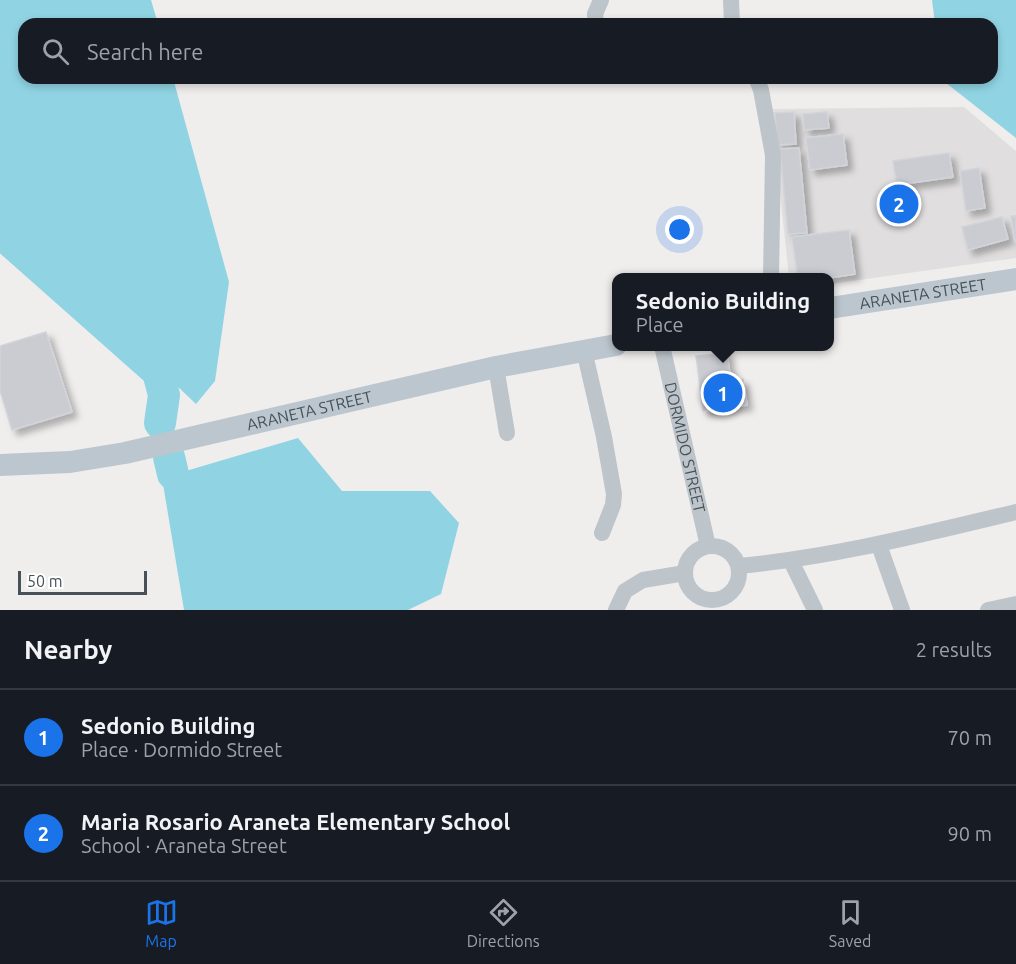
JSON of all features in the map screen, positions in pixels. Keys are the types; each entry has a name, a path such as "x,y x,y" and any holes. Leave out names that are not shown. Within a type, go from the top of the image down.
{"main road":[{"name":"ARANETA STREET","path":"834,307 1016,279"},
{"name":"ARANETA STREET","path":"0,465 70,462 125,453 496,367 612,346"}],"street":[{"path":"595,18 601,0"},
{"path":"731,0 732,18"},
{"path":"758,84 773,155 771,273"},
{"path":"584,350 604,437 614,494 613,506 602,533"},
{"name":"DORMIDO STREET","path":"663,351 708,546"},
{"path":"496,367 507,433"},
{"path":"739,566 791,561 879,545 1016,512"},
{"path":"879,545 902,610"},
{"path":"708,546 718,546 727,550 739,566 739,577 735,588 718,605 694,593 687,584 685,573 688,561 696,551 708,546"},
{"path":"791,561 815,610"},
{"path":"616,610 625,591 643,580 685,573"},
{"path":"988,610 1016,604"}],"shaded area":[{"path":"964,107 1016,151 1016,258 834,283 834,273 789,273 771,109"}],"water":[{"path":"0,0 151,0 156,18 18,18 18,84 175,84 229,282 215,381 196,404 0,217"},
{"path":"932,0 1016,0 1016,138 947,84 998,84 998,18 934,18"},
{"path":"298,438 342,491 430,491 459,523 441,594 408,610 184,610 162,478"}],"building":[{"path":"794,112 796,144 777,145 775,113"},
{"path":"827,112 829,128 804,130 803,114"},
{"path":"843,134 847,165 810,170 806,138"},
{"path":"799,148 807,233 788,234 780,149"},
{"path":"949,153 953,177 897,185 893,161"},
{"path":"979,168 985,208 966,211 960,171"},
{"path":"1011,216 1016,216 1016,242 1015,242"},
{"path":"1002,217 1008,239 968,250 962,227"},
{"path":"849,230 855,274 834,277 834,273 797,273 792,237"},
{"path":"46,332 72,412 12,430 0,391 0,346"},
{"path":"727,353 731,381 743,379 747,405 703,411 696,356"}],"waterway":[{"path":"0,232 158,372 164,395 160,423"},
{"path":"169,457 173,474"}],"place":[{"name":"Maria Rosario Araneta Elementary School","path":"899,204"},
{"name":"Sedonio Building","path":"723,393"}]}
